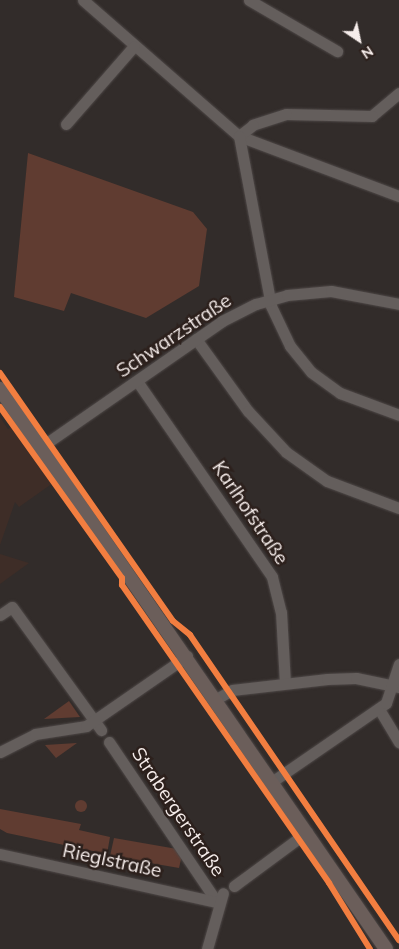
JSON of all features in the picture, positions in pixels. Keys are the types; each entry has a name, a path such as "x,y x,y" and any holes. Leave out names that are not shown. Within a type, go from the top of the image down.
{"main road":[{"path":"0,389 216,699 386,949"}],"street":[{"path":"83,0 239,136 399,196"},
{"path":"249,0 337,51"},
{"path":"66,124 134,46"},
{"path":"239,136 253,124 286,114 372,116 399,93"},
{"path":"239,136 270,299 290,346 311,372 340,394 399,415"},
{"name":"Schwarzstraße","path":"41,447 196,339 240,311 270,299 331,291 399,304"},
{"path":"196,339 251,415 286,452 327,480 399,508"},
{"name":"Karlhofstraße","path":"137,381 272,576 281,612 285,683"},
{"path":"0,615 12,607 98,726"},
{"path":"0,752 35,734 98,726 186,656"},
{"path":"273,782 379,710 397,686 399,664"},
{"path":"216,699 228,691 285,683 349,678 397,686"},
{"path":"379,710 399,742"},
{"name":"Strabergerstraße","path":"109,742 220,897"},
{"path":"234,886 307,832"},
{"name":"Rieglstraße","path":"0,854 220,897"},
{"path":"207,949 220,897"}],"shaded area":[{"path":"28,153 193,212 207,229 199,286 146,318 71,293 64,311 14,297"},
{"path":"0,417 8,429 13,426 53,483 19,507 15,502 0,545"},
{"path":"0,554 29,563 0,584"},
{"path":"69,701 80,717 44,719"},
{"path":"77,743 56,758 45,745"},
{"path":"79,800 83,800 87,806 83,812 79,812 75,808 75,804"},
{"path":"0,809 81,824 79,830 110,837 107,854 7,833 0,829"},
{"path":"114,838 177,849 182,855 179,868 110,856"}],"cycle path":[{"path":"0,373 173,621 190,635 399,940"},
{"path":"0,407 122,578 122,585 329,883 370,949"}]}
